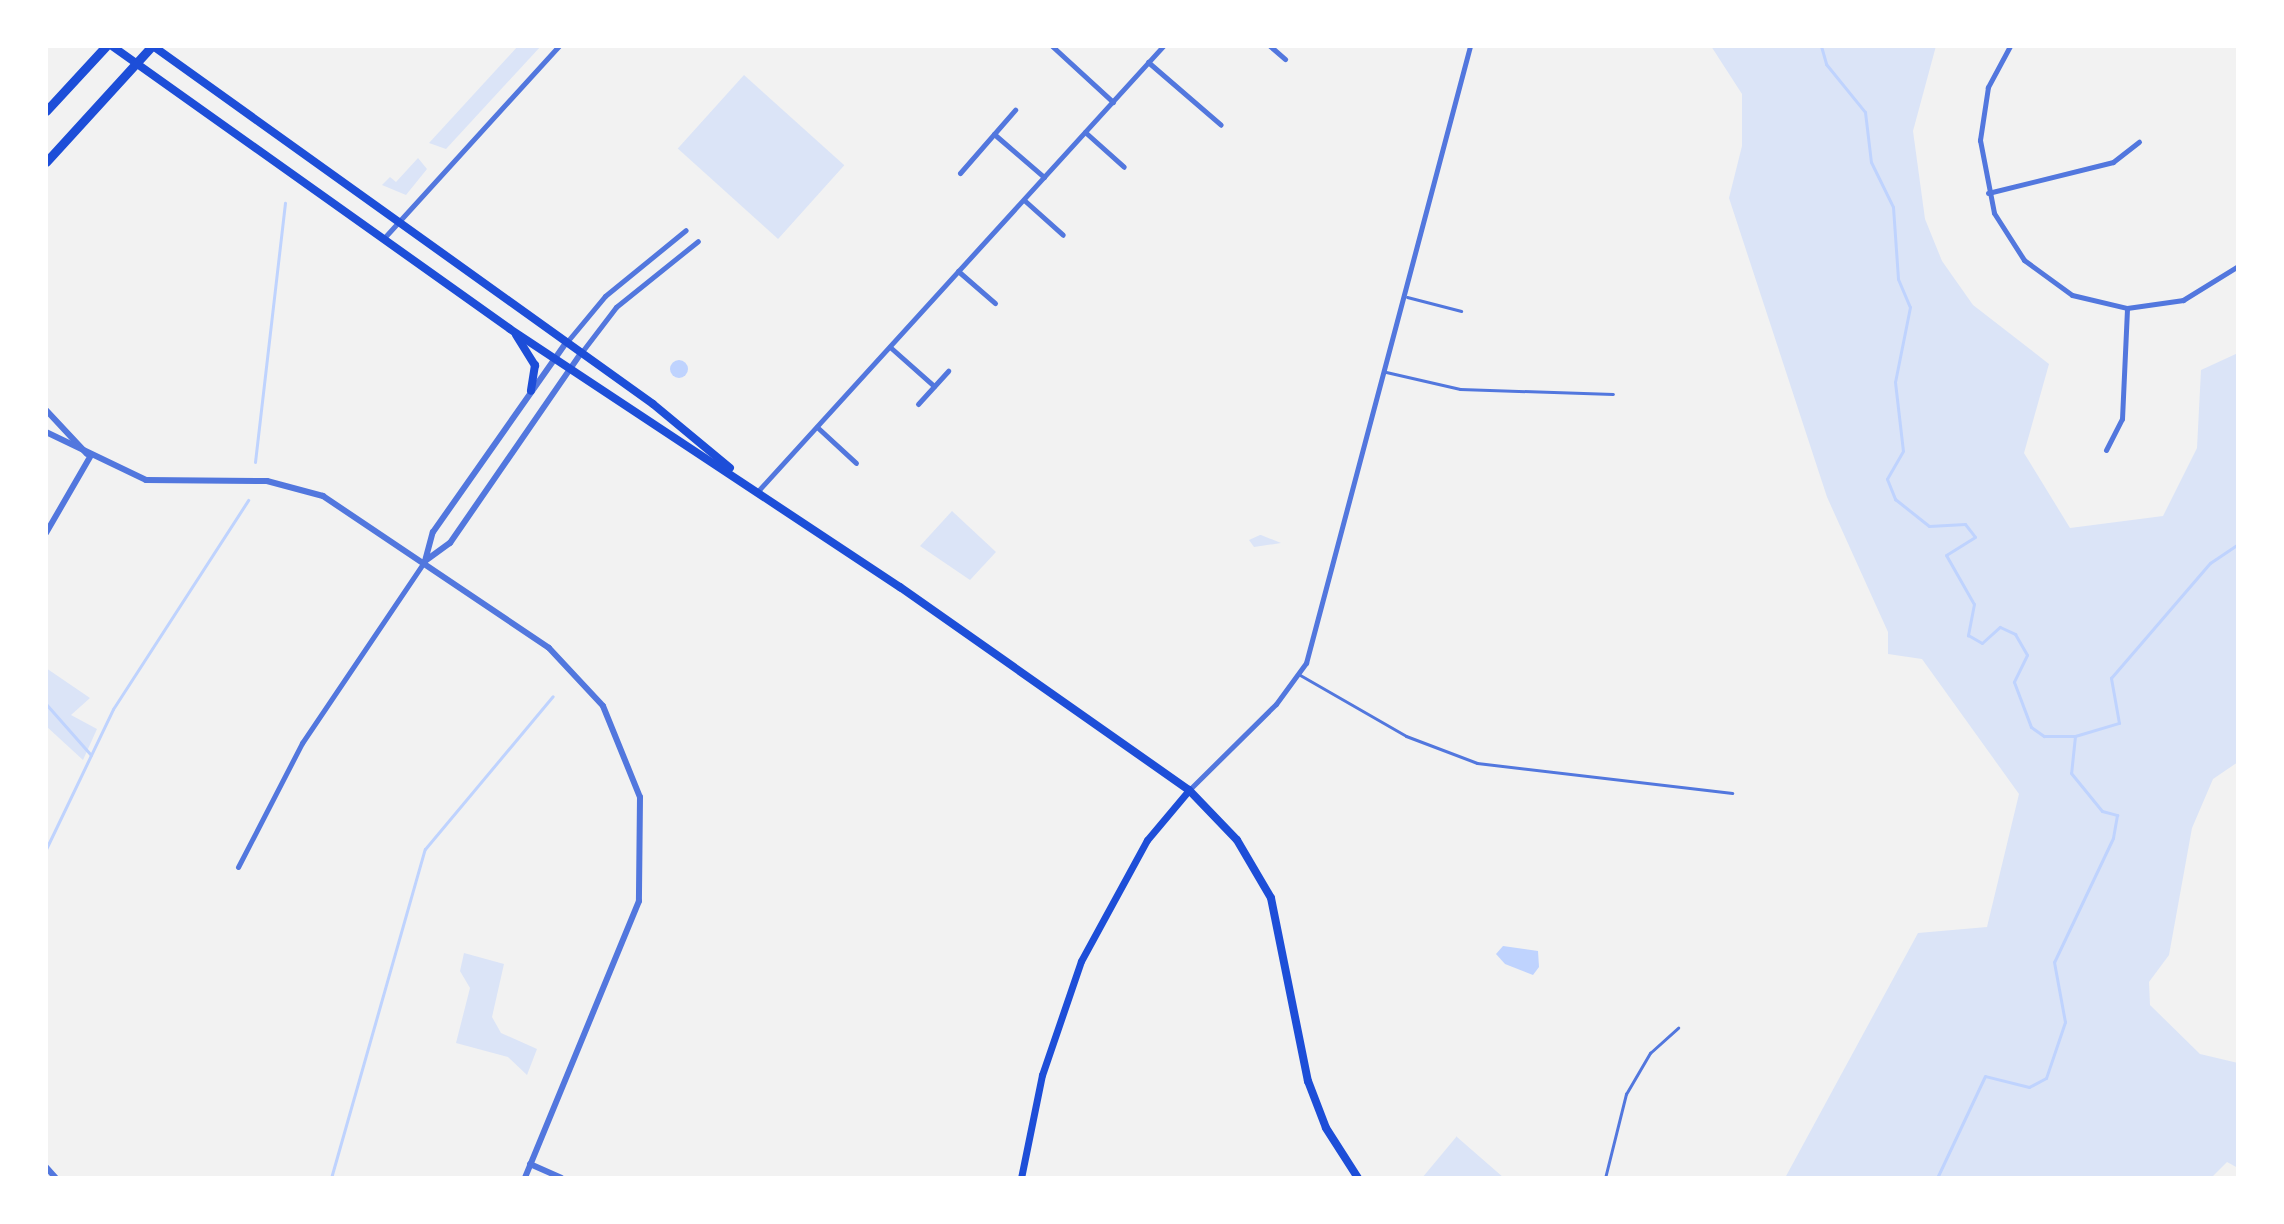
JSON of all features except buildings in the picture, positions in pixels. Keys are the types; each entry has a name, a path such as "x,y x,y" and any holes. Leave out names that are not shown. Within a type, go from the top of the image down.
{"highway":[{"path":"46,111 109,46"},
{"path":"46,162 153,46"}],"main road":[{"path":"109,46 510,329 758,491 1189,790 1237,840 1271,898 1308,1081 1358,1178"},
{"path":"153,46 581,353 758,491"},
{"path":"510,329 535,365 531,391"},
{"path":"1021,1178 1046,1060 1081,961 1147,840 1189,790"}],"street":[{"path":"384,238 559,46"},
{"path":"1052,46 1113,102"},
{"path":"758,491 1163,46"},
{"path":"1270,46 1285,59"},
{"path":"1189,790 1300,675 1407,297 1470,46"},
{"path":"2010,46 1982,108 1988,193 2011,244 2039,274 2085,300 2127,308 2183,300 2238,266"},
{"path":"1148,62 1221,125"},
{"path":"960,173 1015,110"},
{"path":"1085,132 1124,167"},
{"path":"994,134 1044,177"},
{"path":"1988,193 2113,162 2139,142"},
{"path":"1024,200 1063,235"},
{"path":"238,867 302,743 425,561 433,532 531,391 605,296 686,230"},
{"path":"425,561 450,543 616,307 698,241"},
{"path":"958,271 995,303"},
{"path":"2106,450 2121,425 2127,308"},
{"path":"890,347 934,386"},
{"path":"918,404 948,371"},
{"path":"46,410 90,457"},
{"path":"817,427 856,463"},
{"path":"46,432 90,457 162,484 248,480 305,489 425,561 581,677 611,719 640,797 644,869 635,917 525,1178"},
{"path":"46,533 90,457"},
{"path":"530,1164 561,1178"},
{"path":"46,1167 56,1178"}],"lane":[{"path":"1407,297 1461,311"},
{"path":"1386,372 1460,389 1613,394"},
{"path":"1300,675 1406,736 1477,763 1732,793"},
{"path":"1605,1178 1626,1094 1650,1053 1678,1028"}],"shaded area":[{"path":"518,46 541,46 446,149 429,143"},
{"path":"1711,46 1936,46 1913,131 1925,219 1942,261 1973,305 2049,364 2024,453 2070,528 2163,516 2197,448 2201,370 2238,353 2238,762 2213,779 2192,828 2169,955 2149,982 2150,1005 2200,1054 2238,1063 2238,1168 2227,1162 2211,1178 1785,1178 1918,933 1987,927 2019,794 1922,659 1888,654 1888,632 1827,497 1729,198 1742,146 1742,94"},
{"path":"744,75 844,165 778,239 678,149"},
{"path":"418,158 427,169 406,195 382,185 390,177 396,182"},
{"path":"952,511 996,552 970,580 920,546"},
{"path":"1260,535 1281,543 1254,547 1249,540"},
{"path":"46,668 90,698 71,715 97,729 83,760 46,726"},
{"path":"464,953 504,964 492,1017 501,1033 537,1049 527,1075 508,1057 456,1043 470,988 460,971"},
{"path":"1457,1137 1504,1178 1422,1178"}],"water":[{"path":"675,360 683,360 688,369 686,376 675,378 670,373 670,365"},
{"path":"1503,946 1538,951 1539,967 1533,975 1505,964 1496,954"}],"waterway":[{"path":"1821,46 1826,64 1865,112 1871,162 1893,207 1898,279 1910,307 1895,382 1903,451 1887,479 1895,499 1929,526 1965,524 1975,537 1946,555 1974,604 1968,635 1982,643 2000,627 2015,634 2027,655 2014,682 2031,727 2044,736 2075,736 2071,773 2102,811 2117,815 2113,838 2054,962 2065,1022 2046,1078 2029,1087 1985,1076 1937,1178"},
{"path":"255,462 285,203"},
{"path":"46,849 113,709 248,500"},
{"path":"2075,736 2119,723 2111,678 2210,563 2238,544"},
{"path":"331,1178 425,849 553,696"},
{"path":"46,704 91,755"}]}
